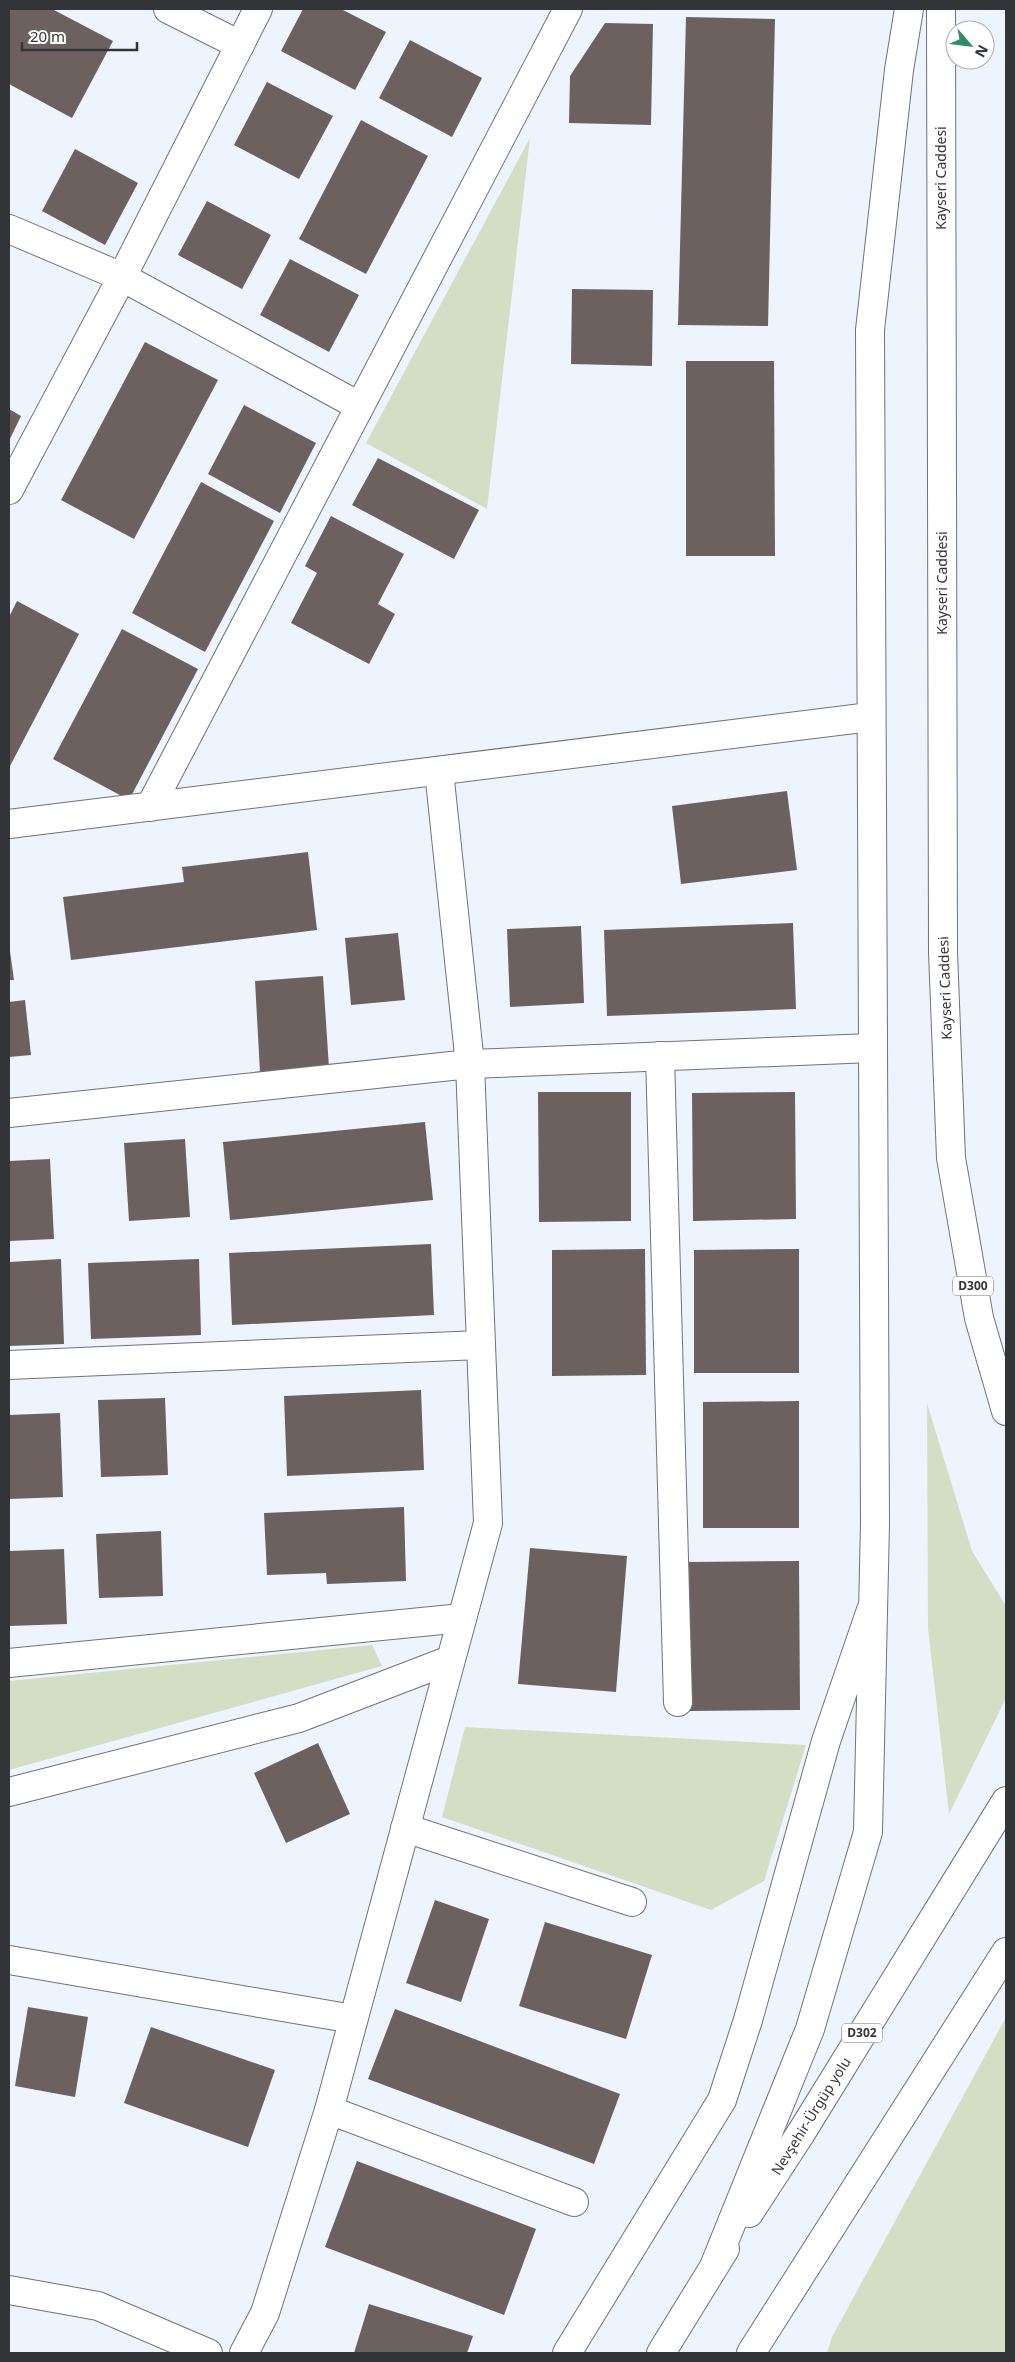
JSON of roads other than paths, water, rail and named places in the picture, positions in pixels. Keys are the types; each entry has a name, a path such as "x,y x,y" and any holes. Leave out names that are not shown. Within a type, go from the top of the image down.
{"main road":[{"path":"168,9 240,45"},
{"path":"9,490 122,276 258,9"},
{"path":"150,807 568,9"},
{"path":"715,2264 810,2030 868,1832 876,1524 870,717 870,330 898,70 909,9"},
{"name":"Kayseri Caddesi","path":"941,9 943,942 951,1158 979,1318 1006,1411"},
{"path":"9,229 122,276 360,406"},
{"path":"9,824 870,717"},
{"path":"244,2353 265,2313 329,2110 488,1523 470,1064 439,771"},
{"path":"9,1113 470,1064 872,1048"},
{"path":"660,1056 678,1702"},
{"path":"9,1365 480,1344"},
{"path":"567,2353 722,2100 748,2020 826,1741 873,1602"},
{"path":"9,1663 462,1618"},
{"path":"9,1792 299,1718 450,1660"},
{"name":"Nevşehir-Ürgüp yolu","path":"661,2353 715,2264 801,2133 1006,1801"},
{"path":"405,1828 632,1902"},
{"path":"751,2353 1006,1952"},
{"path":"9,1960 353,2019"},
{"path":"329,2110 574,2202"},
{"path":"9,2290 98,2306 208,2353"}]}
